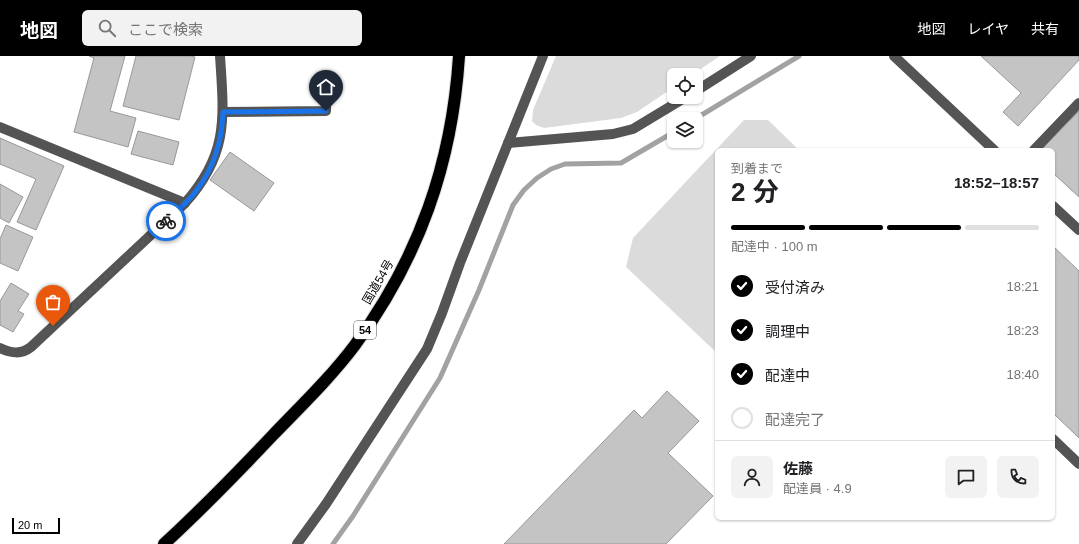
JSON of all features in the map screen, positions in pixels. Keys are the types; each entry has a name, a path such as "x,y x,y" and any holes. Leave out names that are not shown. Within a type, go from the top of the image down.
{"highway":[{"name":"国道54号","path":"164,544 260,449 323,382 354,346 379,309 406,263 425,221 435,191 452,122 459,56"}],"street":[{"path":"0,348 14,353 31,347 185,204 197,190 214,158 219,143 223,112 220,56"},
{"path":"297,544 326,504 427,349 542,56"},
{"path":"703,87 751,56"},
{"path":"894,56 992,148"},
{"path":"223,112 326,111 326,87"},
{"path":"1036,148 1079,103"},
{"path":"508,143 613,134 633,129 674,104"},
{"path":"0,127 185,204"},
{"path":"1055,208 1079,230"},
{"path":"1055,441 1079,464"}],"shaded area":[{"path":"556,56 720,56 702,68 667,68 667,92 637,112 621,118 544,128 536,125 532,121 533,110"},
{"path":"744,120 768,120 797,148 718,148"},
{"path":"715,151 715,351 626,267 633,238"}],"building":[{"path":"89,56 125,56 110,111 136,118 128,147 74,132 94,58"},
{"path":"136,56 195,57 179,120 123,106"},
{"path":"981,56 1079,56 1079,60 1018,126 1003,112 1021,93"},
{"path":"1079,111 1079,197 1055,175 1055,148 1043,148"},
{"path":"138,131 179,142 173,165 131,154"},
{"path":"0,138 64,166 36,230 17,222 36,179 0,164"},
{"path":"230,152 274,183 254,211 210,180"},
{"path":"0,184 23,197 9,223 0,218"},
{"path":"6,225 33,237 18,271 0,263 0,239"},
{"path":"1055,248 1079,271 1079,438 1055,415"},
{"path":"11,283 29,294 18,311 24,314 13,332 0,325 0,301"},
{"path":"667,391 699,421 668,453 713,496 666,544 504,544 634,410 642,418"}],"waterway":[{"path":"703,114 799,56"},
{"path":"333,544 353,516 440,378 479,290 513,205 524,190 537,178 551,169 565,164 621,163 667,136"}],"way so far":[{"path":"53,326 166,221"}],"route":[{"path":"166,221 185,204 197,190 207,173 219,143 223,112 326,111"}]}
